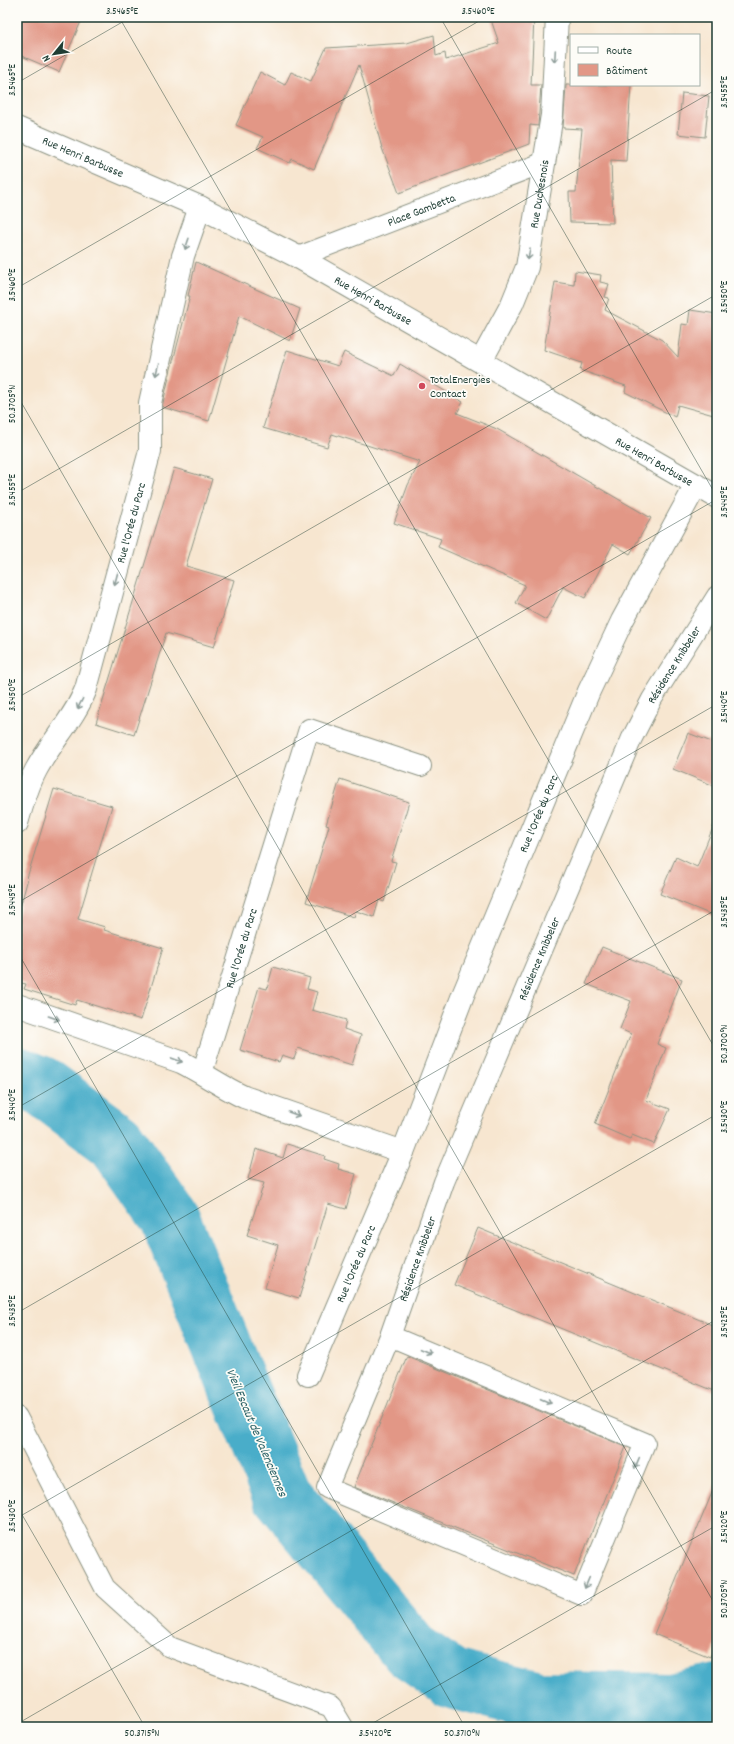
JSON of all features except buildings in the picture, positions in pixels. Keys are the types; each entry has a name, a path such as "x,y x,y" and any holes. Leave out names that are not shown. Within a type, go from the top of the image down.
{"street":[{"name":"Rue Duchesnois","path":"481,361 512,304 525,273 552,115 557,17"},
{"name":"Rue Henri Barbusse","path":"17,128 200,207 298,257 717,497"},
{"name":"Rue l'Orée du Parc","path":"17,823 27,787 36,769 71,720 86,689 150,450 150,403 183,256 200,207"},
{"name":"Rue l'Orée du Parc","path":"308,1375 403,1152 463,995 589,691 622,622 696,485"},
{"path":"17,1005 181,1062 202,1073 229,1091 244,1097 403,1152"}],"lane":[{"name":"Place Gambetta","path":"298,257 545,162"},
{"name":"Résidence Knibbeler","path":"390,1336 645,1443 582,1595 327,1488 390,1336 444,1182 632,738 652,699 717,596"},
{"name":"Rue l'Orée du Parc","path":"202,1073 309,729 421,766"},
{"path":"17,1417 105,1588 170,1647 331,1707 343,1727"}],"waterway":[{"name":"Vieil Escaut de Valenciennes","path":"17,1076 42,1086 116,1141 169,1216 282,1495 411,1651 452,1679 539,1701 671,1703 717,1693"}],"place":[{"name":"TotalEnergies Contact","path":"422,386"}]}
